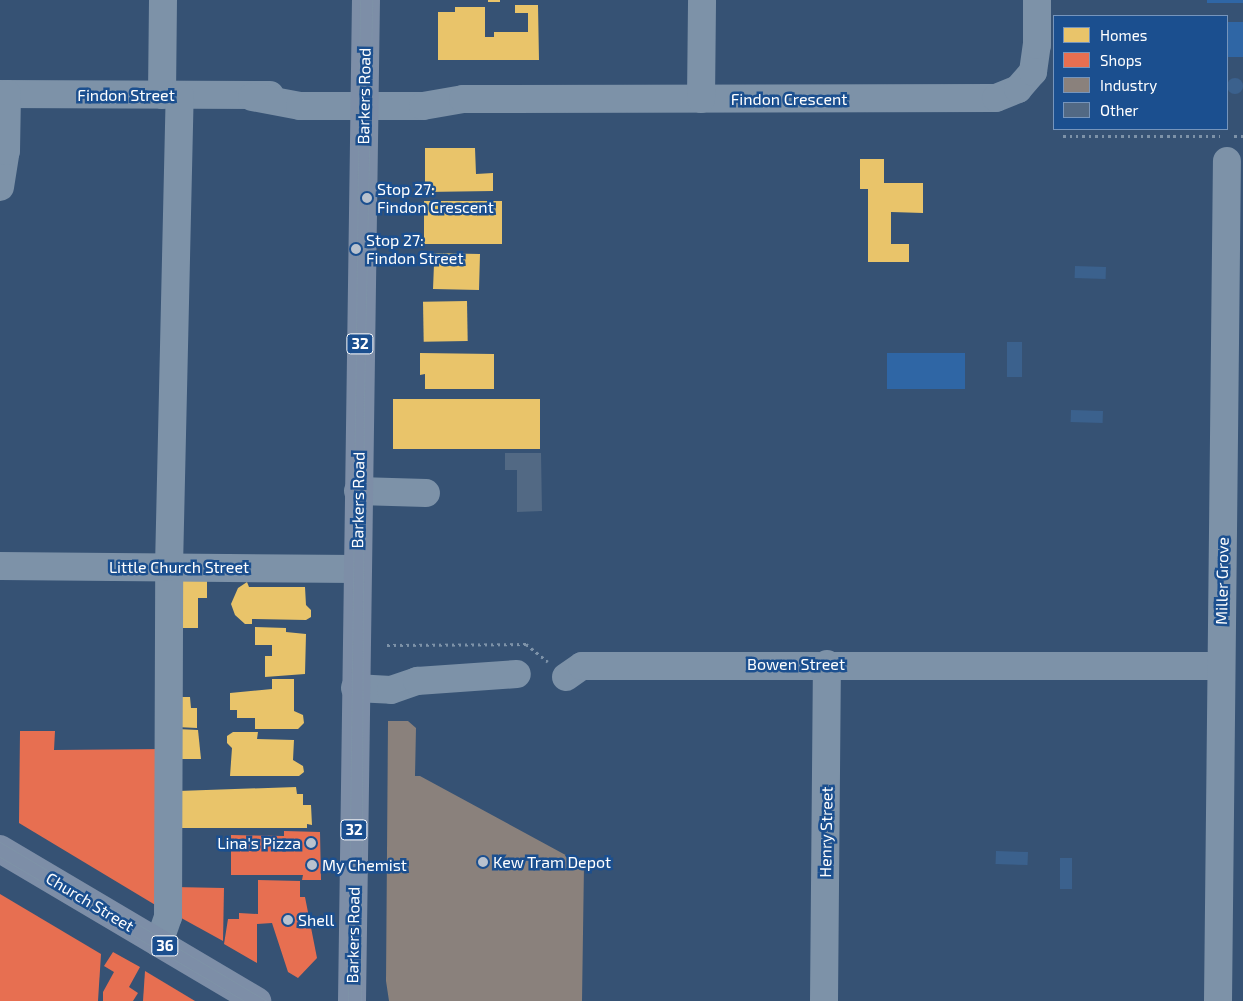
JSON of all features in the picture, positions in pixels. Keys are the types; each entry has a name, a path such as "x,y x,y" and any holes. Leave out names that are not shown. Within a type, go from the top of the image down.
{"main road":[{"name":"Barkers Road","path":"352,1001 366,0"},
{"name":"Church Street","path":"0,850 257,1001"}],"street":[{"path":"159,943 168,917 171,95 163,0"},
{"path":"701,99 702,0"},
{"name":"Findon Crescent","path":"364,98 423,91 463,99 983,98 1008,95 1018,89 1033,72 1037,45 1037,0"},
{"path":"0,188 6,151 4,94"},
{"name":"Findon Street","path":"4,94 364,98"},
{"name":"Miller Grove","path":"1218,1001 1227,161"},
{"path":"358,491 426,493"},
{"name":"Little Church Street","path":"0,566 357,569"},
{"name":"Bowen Street","path":"566,677 582,666 828,664 1221,666"},
{"name":"Henry Street","path":"824,1001 828,664"},
{"path":"356,688 391,690 417,681 517,674"}],"path":[{"path":"1063,136 1243,136"},
{"path":"387,645 526,644 566,677"}],"shaded area":[{"path":"1207,0 1243,0 1243,3 1207,3"},
{"path":"1228,22 1243,22 1243,57 1228,57"},
{"path":"1235,78 1241,80 1241,92 1235,94 1229,92 1229,80"},
{"path":"1075,266 1106,267 1106,279 1075,278"},
{"path":"1007,342 1022,342 1022,377 1007,377"},
{"path":"887,353 965,353 965,389 887,389"},
{"path":"1071,410 1103,411 1103,423 1071,422"},
{"path":"996,851 1028,852 1028,865 996,864"},
{"path":"1060,858 1072,858 1072,889 1060,889"}],"building: Homes":[{"path":"488,0 500,0 500,2 488,2"},
{"path":"515,5 538,5 539,60 438,60 438,12 455,12 455,7 485,7 485,37 494,37 494,32 528,32 528,13 515,13"},
{"path":"425,148 475,148 476,174 493,173 493,191 425,192"},
{"path":"860,159 884,159 884,183 923,183 923,213 891,212 891,244 909,244 909,262 868,262 868,189 860,189"},
{"path":"424,201 502,201 502,244 424,244"},
{"path":"430,253 480,254 479,290 433,289 434,264 429,264"},
{"path":"467,301 468,341 424,342 423,302"},
{"path":"420,353 494,354 494,389 425,389 425,374 420,375"},
{"path":"393,399 540,399 540,449 393,449"},
{"path":"178,577 207,578 207,598 198,598 198,628 178,628"},
{"path":"247,582 249,587 305,587 306,605 311,610 311,617 306,620 252,619 252,624 245,624 235,615 231,604 238,588"},
{"path":"255,627 286,628 286,632 306,634 305,674 265,677 265,656 272,656 272,645 255,645"},
{"path":"272,679 294,679 294,711 303,715 304,723 298,729 255,729 255,718 237,718 237,710 230,710 230,693 272,689"},
{"path":"177,697 190,697 191,708 197,708 197,728 177,727"},
{"path":"177,729 198,730 201,759 177,759"},
{"path":"233,732 258,732 257,739 294,740 293,760 303,766 304,772 299,776 230,776 232,748 227,743 227,736"},
{"path":"296,787 297,794 303,794 303,805 311,805 312,825 307,824 307,828 177,828 178,791"}],"building: Shops":[{"path":"20,731 55,731 54,750 166,749 162,909 19,823"},
{"path":"284,831 320,832 321,880 302,880 303,875 231,875 231,835 284,836"},
{"path":"258,880 300,881 300,897 305,897 317,958 298,978 288,972 272,923 257,924 257,963 224,944 228,919 239,919 239,913 258,914"},
{"path":"174,887 224,888 223,941 174,914"},
{"path":"0,894 101,954 98,1001 0,1001"},
{"path":"113,952 140,967 129,987 138,993 133,1001 103,1001 103,992 114,972 104,966"},
{"path":"145,971 195,1001 143,1001"}],"building: Industry":[{"name":"Kew Tram Depot","path":"388,721 408,721 416,728 415,776 420,776 584,865 582,1001 389,1001 386,981"}],"building: Other":[{"path":"505,453 541,453 542,511 517,512 517,470 505,470"}],"tram line":[{"path":"348,1001 360,0"},
{"path":"361,1001 364,395 372,0"},
{"path":"0,842 267,1001"},
{"path":"0,857 244,1001"}],"place":[{"name":"Stop 27: Findon Crescent","path":"367,198"},
{"name":"Stop 27: Findon Street","path":"356,249"},
{"name":"Lina's Pizza","path":"311,843"},
{"name":"Kew Tram Depot","path":"483,862"},
{"name":"My Chemist","path":"312,865"},
{"name":"Shell","path":"288,920"}]}
